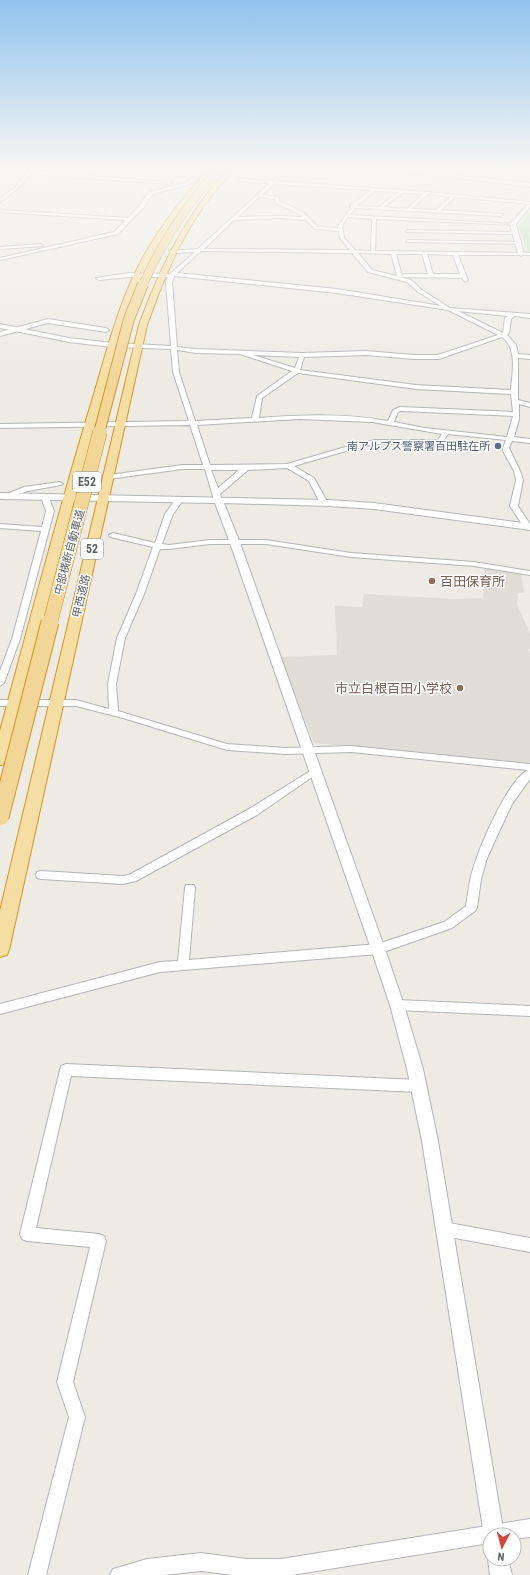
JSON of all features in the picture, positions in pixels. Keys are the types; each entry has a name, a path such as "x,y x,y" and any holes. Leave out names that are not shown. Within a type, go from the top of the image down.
{"highway":[{"path":"0,760 69,497 112,345 138,275 155,242"},
{"name":"中部横断自動車道","path":"0,786 124,319 142,274 158,242"},
{"name":"中部横断自動車道","path":"0,817 129,318 155,256 163,242"},
{"name":"甲西道路","path":"0,950 56,702 122,424 138,346 168,276 172,252 178,242"}],"street":[{"path":"0,259 76,242"},
{"path":"168,276 207,242"},
{"path":"346,242 370,271 398,277 413,283 420,291 449,309 509,338 515,356 513,392 517,402 516,414 506,448 507,453 518,472 520,484 514,506 529,527"},
{"path":"374,242 374,253"},
{"path":"408,242 408,253"},
{"path":"463,242 518,244 521,254"},
{"path":"0,248 41,245 39,251"},
{"path":"172,252 199,250 530,254"},
{"path":"393,253 398,277"},
{"path":"424,253 431,276"},
{"path":"398,277 431,276 464,278 455,253"},
{"path":"99,278 138,275 168,276 337,291 449,309 513,315 530,315"},
{"path":"168,276 176,372 217,496 235,542 378,949 397,1005 419,1086 430,1140 493,1527"},
{"path":"0,326 69,340 112,345 173,348 196,351 302,355 366,353 414,357 439,357 503,335 506,333 508,318 513,315"},
{"path":"0,334 48,321 106,330"},
{"path":"238,352 297,371 416,387 513,392"},
{"path":"255,420 259,397 297,371 302,355"},
{"path":"515,356 530,357"},
{"path":"517,402 530,405"},
{"path":"390,423 395,411 400,409 516,414"},
{"path":"0,426 193,423 300,417 329,417 372,420 446,432 530,441"},
{"path":"109,477 182,467 246,468 288,466 344,449 375,442 440,442 446,432"},
{"path":"288,466 304,474 316,484 318,494 324,503"},
{"path":"217,496 246,468"},
{"path":"3,496 27,489 59,484"},
{"path":"3,496 180,499 217,496 374,506 529,527"},
{"path":"0,684 16,639 50,511 44,497"},
{"path":"114,713 112,684 121,638 140,594 169,514 180,499"},
{"path":"0,526 45,529"},
{"path":"113,536 158,546 182,546 210,542 266,542 351,555 474,564 530,573"},
{"path":"0,702 76,703 227,747 308,751 351,749 530,767"},
{"path":"40,875 123,880 132,878 253,812 315,771"},
{"path":"0,1009 160,967 378,949 448,925 471,908 478,870 506,805 523,779 530,773"},
{"path":"183,965 190,888"},
{"path":"397,1005 530,1011"},
{"path":"37,1575 77,1417 65,1382 99,1241 28,1234 66,1070 419,1086"},
{"path":"444,1229 530,1245"},
{"path":"119,1575 147,1568 202,1562 248,1568 281,1568 482,1536"}],"shaded area":[{"path":"484,568 521,572 524,593 518,593 517,604 530,633 530,649 528,649 530,654 530,763 314,743 280,657 337,655 335,606 362,607 364,594 455,599 483,598"}],"green space":[{"path":"524,242 530,242 530,254 528,253"}],"place":[{"name":"南アルプス警察署百田駐在所","path":"498,446"},
{"name":"百田保育所","path":"432,581"},
{"name":"市立白根百田小学校","path":"460,688"}]}
